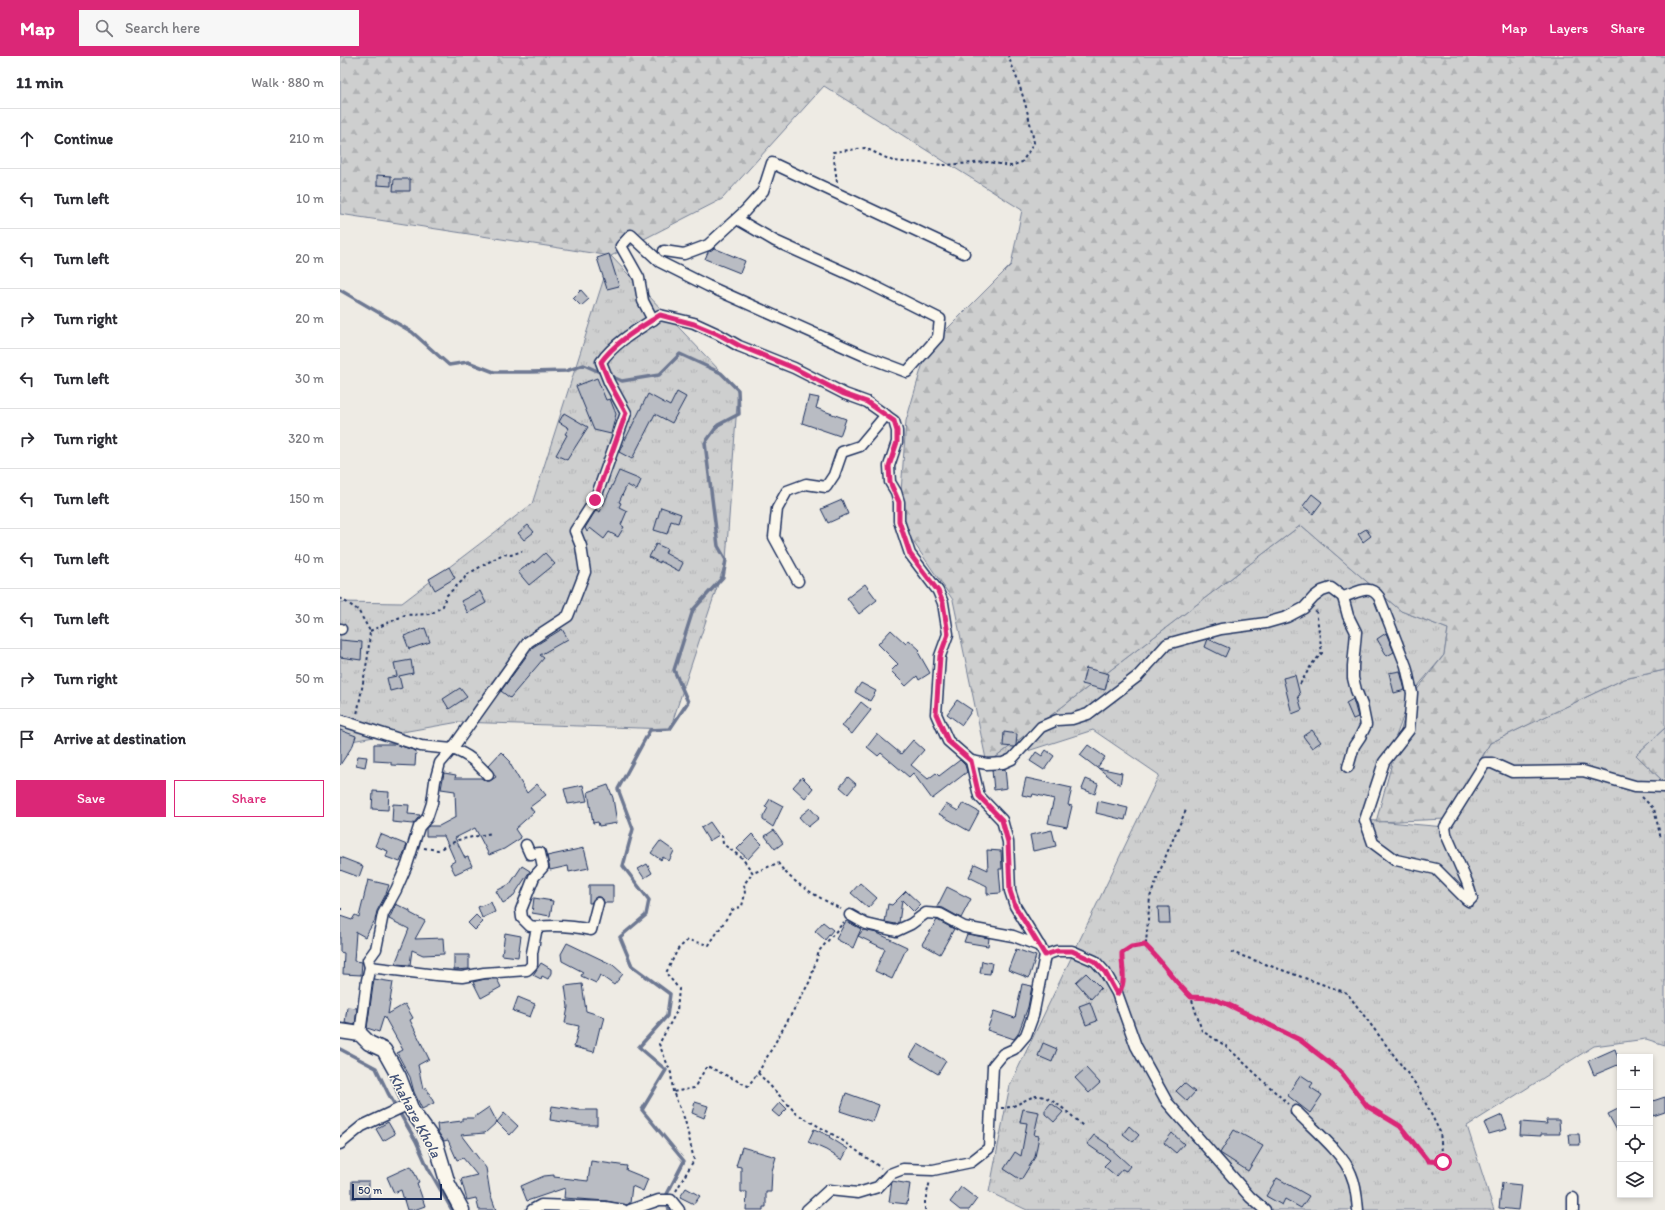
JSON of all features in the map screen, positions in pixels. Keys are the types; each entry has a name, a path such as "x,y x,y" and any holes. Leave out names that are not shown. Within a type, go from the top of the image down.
{"street":[{"path":"664,251 684,254 708,245 737,219 763,191 772,163 839,193 964,253"},
{"path":"653,320 643,301 638,278 621,246 631,235 660,262 708,286 865,356 907,372 938,337 940,319 862,280 775,241 737,219"},
{"path":"360,1034 370,967 368,960 376,949 383,914 398,884 419,827 427,818 432,803 435,781 440,763 452,749 528,642 568,616 585,572 581,546 575,531 595,500 626,413 609,382 601,362 606,355 617,346 660,315 694,324 718,334 740,346 794,368 844,394 867,402 894,421 897,431 897,442 889,466 890,482 899,502 899,521 910,554 938,591 943,603 948,634 940,656 936,714 948,741 971,761 986,764 1003,763 1012,759 1042,727 1057,720 1072,720 1088,714 1138,676 1167,644 1221,629 1266,623 1288,617 1304,608 1322,590 1331,588 1343,598 1348,616 1356,632 1353,678 1362,705 1366,725 1354,746 1348,767"},
{"path":"798,581 774,537 777,509 787,491 806,484 826,487 834,475 842,452 860,446 886,415"},
{"path":"1343,598 1368,589 1374,591 1379,597 1406,666 1412,693 1409,730 1384,762 1365,820 1372,843 1396,860 1436,869 1466,899 1469,901 1472,898 1468,882 1446,834 1445,827 1485,763 1492,763 1512,772 1583,771 1635,786 1665,787"},
{"path":"340,720 421,746 452,749 463,752 471,757 488,774"},
{"path":"808,1210 829,1190 858,1192 878,1187 890,1174 903,1169 933,1170 971,1162 989,1148 993,1066 1003,1054 1014,1049 1026,1035 1033,1016 1045,955 1015,906 1010,891 1008,842 1002,820 979,796 971,761"},
{"path":"526,845 530,854 540,853 543,867 534,877 521,910 522,918 530,926 537,928 556,925 579,927 591,930 598,903"},
{"path":"850,915 866,924 896,931 911,924 926,913 940,914 964,927 1013,936 1040,946"},
{"path":"370,967 462,977 484,973 527,970 532,965 532,953 537,928"},
{"path":"1045,955 1057,951 1072,951 1094,961 1105,972 1117,994 1136,1046 1167,1102 1250,1197 1265,1210"},
{"path":"340,1031 360,1034 369,1042 384,1050 399,1077 412,1111 436,1144 448,1184 462,1210"},
{"path":"340,1144 362,1126 409,1104"},
{"path":"1296,1112 1346,1164 1355,1185 1358,1210"},
{"path":"1573,1198 1573,1210"},
{"path":"630,1210 659,1200 671,1200 679,1210"},
{"path":"532,1210 541,1205 604,1207 623,1210"}],"path":[{"path":"839,193 833,152 865,148 893,161 945,164 988,162 1011,166 1022,162 1034,144 1030,121 1018,79 1008,56"},
{"path":"370,631 405,615 431,614 444,606 446,596 464,579 466,575 503,554 511,555 522,551"},
{"path":"1300,684 1312,664 1322,653 1314,597"},
{"path":"340,598 358,610 370,631 364,682 355,726"},
{"path":"1635,786 1639,793 1654,809 1661,839"},
{"path":"1145,945 1150,897 1186,810"},
{"path":"412,846 438,850 458,840 492,833"},
{"path":"722,836 723,844 742,858 753,873"},
{"path":"671,1200 694,1160 685,1120 673,1092 671,1073 659,1044 677,1010 679,989 666,973 678,948 688,940 709,945 732,910 742,906 746,894 744,884 753,873 778,863 784,871 818,897 850,915 819,950 810,981 758,1073 748,1086 707,1066 694,1088 673,1092"},
{"path":"1117,994 1122,990 1124,984 1122,953 1131,947 1145,945"},
{"path":"1145,945 1160,960 1178,985 1191,997 1202,1031 1226,1046 1296,1112"},
{"path":"1191,997 1210,998 1227,1004 1300,1040 1340,1071 1367,1106 1400,1126 1428,1161 1443,1162 1440,1132 1417,1086 1347,993 1231,952"},
{"path":"758,1073 797,1114 839,1138 890,1174"},
{"path":"990,1109 1011,1108 1037,1096 1049,1099 1083,1126"},
{"path":"925,1210 925,1201 933,1170"}],"green space":[{"path":"340,56 1665,56 1665,670 1624,679 1490,743 1446,819 1376,822 1409,700 1444,655 1448,629 1401,611 1301,525 987,764 953,600 899,521 906,421 927,349 1011,265 1022,210 824,86 722,199 611,256 340,214"},
{"path":"611,256 738,390 726,560 670,729 459,722 340,743 340,602 402,603 532,504"},
{"path":"1301,525 1401,611 1448,629 1444,655 1412,693 1365,820 1445,827 1490,743 1624,679 1665,670 1665,728 1636,755 1665,783 1665,1045 1646,1039 1594,1046 1467,1126 1494,1210 1027,1210 989,1192 1010,1085 1159,775 1093,730 987,764"},
{"path":"1665,728 1665,783 1636,755"}],"building":[{"path":"377,175 391,176 391,186 377,185"},
{"path":"394,179 410,179 410,191 393,191"},
{"path":"714,248 745,261 740,273 705,259 708,252"},
{"path":"609,254 619,286 607,289 597,258"},
{"path":"581,290 589,299 581,306 573,298"},
{"path":"597,378 606,400 610,399 616,414 611,434 594,430 576,386"},
{"path":"677,392 686,397 672,423 655,414 632,459 619,452 648,394 670,406"},
{"path":"809,396 819,398 816,408 846,419 840,436 802,423"},
{"path":"564,413 588,427 567,460 556,455 567,435 565,434 569,428 559,422"},
{"path":"619,471 641,480 637,490 627,485 619,502 621,503 619,507 627,511 621,525 624,527 618,537 609,532 604,539 590,528 587,532 585,528 596,510 600,512"},
{"path":"1312,494 1322,502 1313,514 1303,506"},
{"path":"842,500 848,514 828,523 821,509"},
{"path":"661,507 681,514 678,523 671,521 667,534 654,530"},
{"path":"528,525 534,532 524,540 518,533"},
{"path":"1366,529 1371,536 1363,542 1358,534"},
{"path":"656,544 667,549 665,553 683,563 679,571 649,557"},
{"path":"545,553 555,564 529,585 518,572 533,561 534,563"},
{"path":"449,567 455,578 435,590 429,579"},
{"path":"865,584 877,600 859,614 847,598"},
{"path":"480,591 486,603 468,613 461,601"},
{"path":"425,628 430,642 409,649 404,636"},
{"path":"562,629 568,639 540,655 544,658 510,698 501,691 533,647"},
{"path":"891,630 906,644 909,640 920,650 918,652 930,673 919,680 917,676 906,686 891,671 898,664 878,644"},
{"path":"1386,633 1394,652 1387,656 1377,639"},
{"path":"1208,639 1229,648 1225,657 1205,647"},
{"path":"340,640 362,642 361,660 340,657"},
{"path":"411,660 413,673 399,676 402,688 390,691 387,678 397,676 394,663"},
{"path":"1086,668 1109,674 1105,690 1082,684"},
{"path":"1400,671 1405,690 1394,693 1389,673"},
{"path":"1295,675 1302,710 1292,714 1283,678"},
{"path":"861,683 876,691 870,701 855,692"},
{"path":"460,688 467,697 449,709 443,699"},
{"path":"1353,699 1358,717 1353,719 1346,703"},
{"path":"957,700 972,710 962,725 947,714"},
{"path":"861,702 871,710 852,734 842,726"},
{"path":"340,730 356,736 353,745 340,765"},
{"path":"1312,730 1321,742 1312,748 1303,736"},
{"path":"1004,732 1017,734 1016,745 1014,747 1003,746"},
{"path":"877,734 901,754 913,740 924,750 911,765 928,779 936,773 939,776 960,760 965,765 967,772 932,799 913,773 909,777 881,753 878,756 867,747"},
{"path":"374,744 395,744 416,751 415,766 391,765 391,762 374,761"},
{"path":"1088,745 1105,757 1097,768 1080,755"},
{"path":"1046,750 1054,756 1044,770 1030,761 1036,752 1042,756"},
{"path":"501,752 510,761 509,762 527,793 537,784 546,795 530,807 534,812 515,829 521,838 504,849 489,855 475,828 455,838 465,858 468,857 472,866 455,874 450,864 455,861 444,836 426,836 426,828 429,826 439,826 456,817 455,791 441,789 444,773 456,775 455,778 481,778 486,781 490,781 496,777 488,766"},
{"path":"358,756 367,757 365,767 356,765"},
{"path":"1098,768 1122,773 1120,785"},
{"path":"1005,769 1007,788 994,790 992,770"},
{"path":"802,777 813,788 805,798 793,787"},
{"path":"848,777 856,784 848,794 840,787"},
{"path":"1026,778 1072,788 1068,805 1072,806 1067,827 1048,823 1054,799 1033,794 1032,797 1022,795"},
{"path":"1086,779 1098,784 1095,794 1082,789"},
{"path":"583,785 587,801 568,804 564,789"},
{"path":"608,785 613,798 617,823 599,826 598,822 593,823 588,792"},
{"path":"373,791 389,792 388,810 372,809"},
{"path":"770,799 783,806 773,827 763,820 768,808 765,807"},
{"path":"1098,801 1128,808 1125,820 1096,813"},
{"path":"963,803 979,812 969,831 939,814 946,804 958,811"},
{"path":"393,804 409,805 408,814 420,815 413,824 392,822"},
{"path":"810,808 819,818 808,827 799,817"},
{"path":"710,822 719,835 709,841 701,828"},
{"path":"774,830 783,843 775,849 765,836"},
{"path":"1052,830 1056,846 1033,851 1030,835"},
{"path":"380,834 407,845 400,862 386,857 388,851 375,846"},
{"path":"752,834 762,844 748,859 737,849"},
{"path":"660,841 674,851 669,861 663,857 661,860 651,853"},
{"path":"584,848 589,868 569,872 568,866 550,870 547,856"},
{"path":"987,850 1001,851 1002,869 999,869 1001,893 987,894 987,886 969,877 975,864 988,870"},
{"path":"340,857 363,866 359,877 340,870"},
{"path":"647,864 652,873 644,878 638,869"},
{"path":"522,866 530,871 512,898 503,903 496,891 510,884"},
{"path":"368,880 389,885 377,911 375,920 365,937 356,932 354,961 362,962 361,975 343,974 344,953 340,952 340,916 352,920 355,915 359,917"},
{"path":"860,883 877,898 868,908 851,893"},
{"path":"589,885 613,885 613,903 604,903 603,899 596,897 591,903 589,903"},
{"path":"947,887 971,899 961,918 943,908 937,907"},
{"path":"906,891 921,905 914,912 902,900 899,923 896,924 885,922 888,904 892,905"},
{"path":"534,898 553,901 550,916 532,913"},
{"path":"491,902 495,912 482,918 478,907"},
{"path":"396,904 425,921 415,939 443,938 444,954 423,955 412,950 410,965 395,964 409,929 389,919"},
{"path":"1158,907 1169,907 1170,923 1159,923"},
{"path":"476,915 483,922 475,930 468,923"},
{"path":"937,920 954,929 940,954 922,944"},
{"path":"846,921 861,929 853,948 836,939"},
{"path":"823,922 833,930 825,940 815,931"},
{"path":"863,930 877,933 907,947 892,979 875,971 885,949 858,936"},
{"path":"505,933 521,936 518,957 502,955"},
{"path":"967,934 989,938 988,946 964,942"},
{"path":"567,943 613,965 623,974 614,985 600,975 596,983 581,976 583,972 562,961 561,954"},
{"path":"1016,949 1036,956 1029,978 1008,970"},
{"path":"454,955 469,955 469,969 454,970"},
{"path":"982,961 992,963 990,974 980,973"},
{"path":"541,963 551,969 548,979 542,976 541,979 533,975"},
{"path":"1086,973 1101,988 1091,999 1076,982"},
{"path":"374,979 393,982 388,1014 405,1004 413,1018 410,1020 429,1059 418,1065 423,1089 426,1087 434,1103 422,1109 414,1092 410,1077 397,1053 403,1050 384,1016 379,1032 367,1028"},
{"path":"485,979 497,979 501,987 481,998 473,982"},
{"path":"582,984 586,1011 605,1017 602,1028 600,1027 594,1052 574,1047 579,1026 565,1023 568,1007 565,986"},
{"path":"1022,984 1032,986 1028,1007 1018,1034 1014,1039 987,1030 994,1011 1015,1018"},
{"path":"518,997 535,1004 530,1017 513,1011"},
{"path":"1090,1002 1097,1021 1086,1025 1079,1006"},
{"path":"347,1007 357,1008 355,1025 345,1023"},
{"path":"1043,1043 1057,1049 1052,1062 1038,1056"},
{"path":"918,1044 946,1061 938,1074 910,1057"},
{"path":"1615,1049 1617,1055 1617,1065 1594,1075 1588,1061"},
{"path":"1086,1068 1100,1083 1089,1093 1075,1078"},
{"path":"1301,1075 1313,1083 1310,1087 1322,1095 1310,1113 1287,1095"},
{"path":"1184,1083 1195,1092 1187,1101 1176,1091"},
{"path":"846,1093 879,1105 873,1122 840,1111"},
{"path":"1665,1097 1665,1112 1653,1116 1653,1101"},
{"path":"695,1102 708,1106 704,1118 692,1113"},
{"path":"780,1102 787,1109 779,1117 772,1111"},
{"path":"1051,1103 1063,1112 1054,1122 1045,1114 1045,1110"},
{"path":"552,1106 579,1110 597,1110 597,1125 582,1125 550,1120"},
{"path":"489,1107 497,1122 485,1133 461,1135 486,1168 490,1193 496,1210 479,1210 476,1198 467,1200 461,1179 477,1175 463,1158 457,1160 448,1140 444,1141 438,1132 437,1124 462,1121 462,1118 473,1118"},
{"path":"1023,1109 1039,1112 1034,1135 1039,1136 1035,1157 1021,1180 1004,1169 1015,1152 1021,1156 1027,1123 1020,1122"},
{"path":"1617,1110 1617,1130 1608,1114"},
{"path":"504,1113 518,1126 510,1135 497,1122"},
{"path":"1502,1115 1507,1129 1489,1134 1484,1123"},
{"path":"1546,1120 1559,1120 1560,1134 1541,1134 1541,1136 1520,1135 1521,1122 1547,1124"},
{"path":"388,1122 395,1134 383,1141 376,1129"},
{"path":"1129,1126 1139,1135 1133,1142 1123,1134"},
{"path":"814,1129 830,1136 829,1137 848,1149 842,1160 826,1150 808,1142"},
{"path":"1234,1130 1263,1146 1248,1171 1220,1153"},
{"path":"1172,1133 1184,1144 1176,1153 1164,1143"},
{"path":"1569,1134 1579,1134 1580,1145 1570,1145"},
{"path":"1094,1135 1109,1145 1108,1146 1130,1166 1126,1171 1122,1169 1116,1176 1104,1166 1110,1160 1087,1144"},
{"path":"742,1147 776,1157 772,1171 771,1192 766,1192 766,1207 763,1207 763,1210 746,1210 747,1192 741,1192 741,1167 736,1166"},
{"path":"591,1161 627,1166 626,1170 648,1179 643,1191 632,1186 630,1203 627,1205 606,1201 564,1198 565,1188 527,1201 521,1186 544,1176 554,1175 554,1177 588,1181"},
{"path":"411,1166 419,1182 417,1183 425,1206 414,1210 407,1210 401,1190 394,1193 387,1177"},
{"path":"1277,1178 1309,1196 1301,1208 1285,1199 1282,1205 1266,1196"},
{"path":"352,1181 369,1181 369,1198 352,1198"},
{"path":"892,1181 910,1184 907,1204 889,1202"},
{"path":"1502,1183 1521,1185 1518,1210 1499,1208"},
{"path":"961,1187 977,1199 969,1210 960,1210 950,1202"},
{"path":"686,1188 700,1196 694,1204 680,1197"}],"waterway":[{"path":"340,290 412,332 449,365 468,362 494,372 566,371 584,365 602,373"},
{"path":"608,375 622,381 659,375 680,354 721,373 738,390 739,414 718,425 705,443 718,546 726,560 723,577 693,610 674,670 688,702 670,729 650,730 618,789 633,829 623,866 649,900 646,915 620,937 632,966 670,994 667,1016 639,1047 666,1070 642,1110 684,1161 666,1196 669,1210"},
{"name":"Khahare Khola","path":"340,1049 376,1068 388,1093 416,1141 428,1168 452,1210"}],"route":[{"path":"595,500 626,413 609,382 601,362 606,355 634,332 660,315 694,324 718,334 740,346 794,368 844,394 867,402 894,421 897,431 897,442 889,466 890,482 896,492 899,502 899,521 910,554 938,591 943,603 948,634 940,656 936,714 948,741 971,761 979,796 1002,820 1008,842 1008,872 1010,891 1015,906 1030,928 1045,955 1057,951 1072,951 1094,961 1105,972 1117,994 1122,990 1124,984 1122,953 1131,947 1145,945 1160,960 1178,985 1191,997 1210,998 1227,1004 1300,1040 1340,1071 1367,1106 1400,1126 1428,1161 1443,1162"}]}
